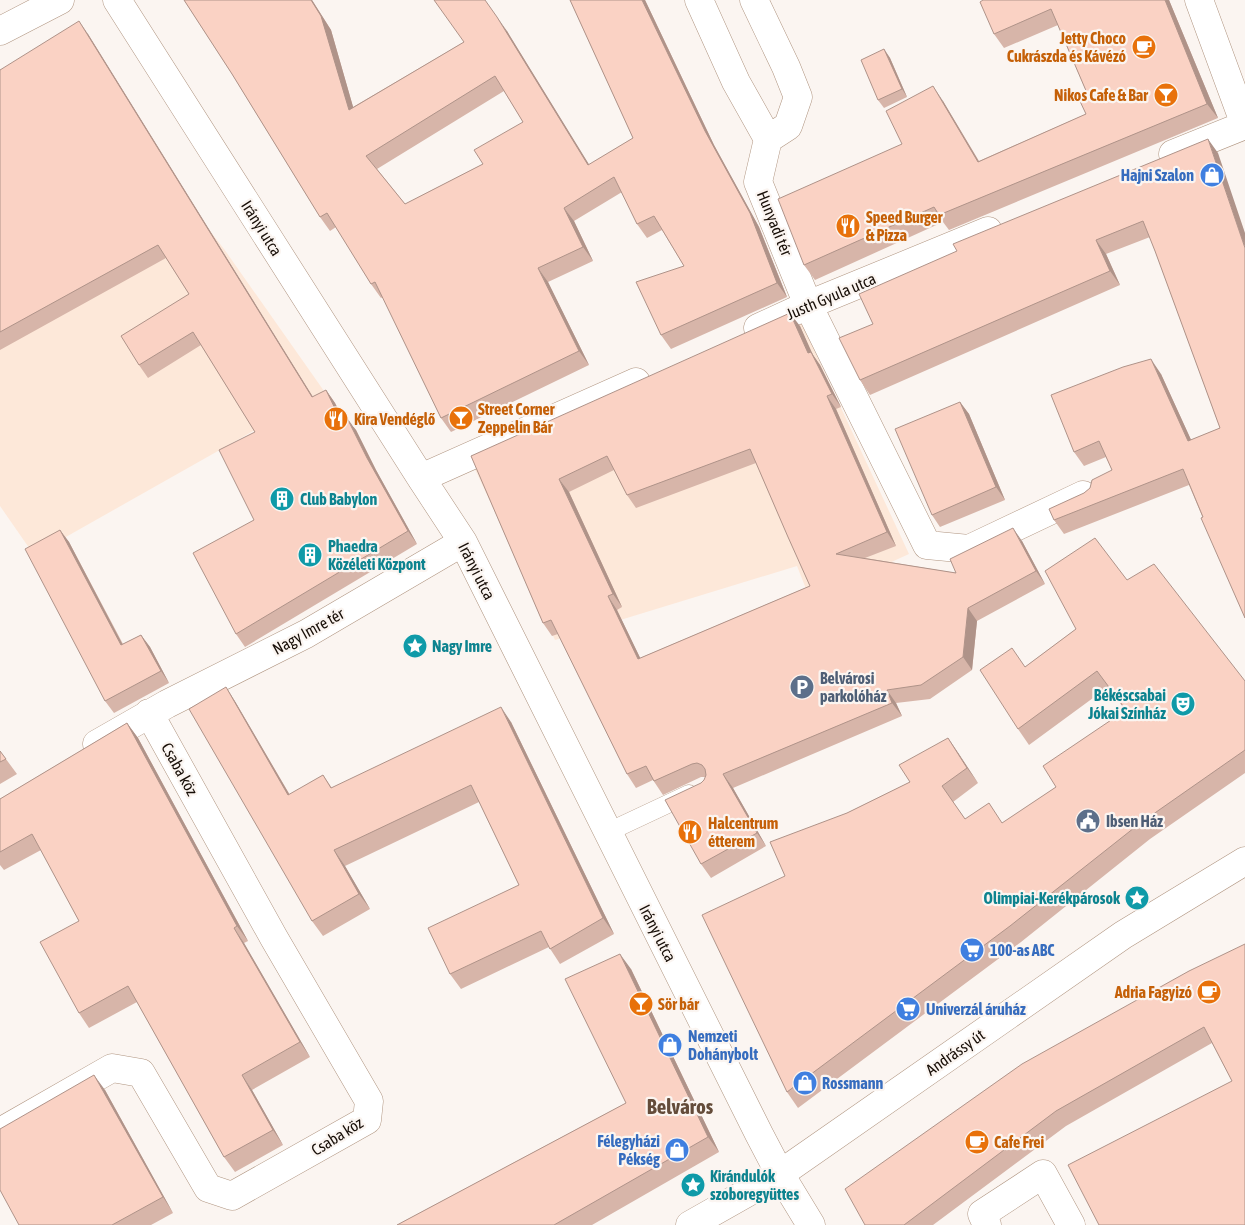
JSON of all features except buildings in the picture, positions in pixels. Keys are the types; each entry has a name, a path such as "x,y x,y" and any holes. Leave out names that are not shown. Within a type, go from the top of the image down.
{"street":[{"path":"0,31 60,0"},
{"name":"Irányi utca","path":"117,0 463,542 780,1174 811,1225"},
{"path":"699,0 736,82 768,139 788,126 798,97 754,0"},
{"path":"1152,162 1245,125 1199,0"},
{"name":"Hunyadi tér","path":"768,139 758,182 808,305 927,545 969,549 1086,493"},
{"name":"Justh Gyula utca","path":"736,337 808,305 1007,223"},
{"path":"421,478 655,374"},
{"name":"Nagy Imre tér","path":"75,758 149,713 306,634 463,542"},
{"name":"Csaba köz","path":"0,1132 112,1068 141,1073 208,1188 232,1196 367,1120 369,1101 274,938 149,713"},
{"name":"Andrássy út","path":"690,1225 780,1174 1123,935 1245,861"},
{"path":"987,1225 982,1214 1042,1174 1071,1225"}],"lane":[{"path":"608,832 704,787"}],"shaded area":[{"path":"77,60 224,249 324,391 34,555 0,506 0,102"},
{"path":"801,322 909,554 810,599 797,566 555,640 472,463"}],"place":[{"name":"Jetty Choco Cukrászda és Kávézó","path":"1144,47"},
{"name":"Nikos Cafe & Bar","path":"1166,95"},
{"name":"Hajni Szalon","path":"1212,175"},
{"name":"Speed Burger & Pizza","path":"848,226"},
{"name":"Street Corner Zeppelin Bár","path":"461,418"},
{"name":"Kira Vendéglő","path":"336,419"},
{"name":"Club Babylon","path":"282,499"},
{"name":"Phaedra Közéleti Központ","path":"310,555"},
{"name":"Nagy Imre","path":"415,646"},
{"name":"Belvárosi parkolóház","path":"802,687"},
{"name":"Békéscsabai Jókai Színház","path":"1183,704"},
{"name":"Ibsen Ház","path":"1088,821"},
{"name":"Halcentrum étterem","path":"690,832"},
{"name":"Olimpiai-Kerékpárosok","path":"1137,898"},
{"name":"100-as ABC","path":"972,950"},
{"name":"Adria Fagyizó","path":"1209,992"},
{"name":"Sör bár","path":"641,1004"},
{"name":"Univerzál áruház","path":"908,1009"},
{"name":"Nemzeti Dohánybolt","path":"670,1045"},
{"name":"Rossmann","path":"805,1083"},
{"name":"Cafe Frei","path":"977,1142"},
{"name":"Félegyházi Pékség","path":"677,1150"},
{"name":"Kirándulók szoboregyüttes","path":"693,1185"}],"district":[{"name":"Belváros","path":"680,1107"}]}
